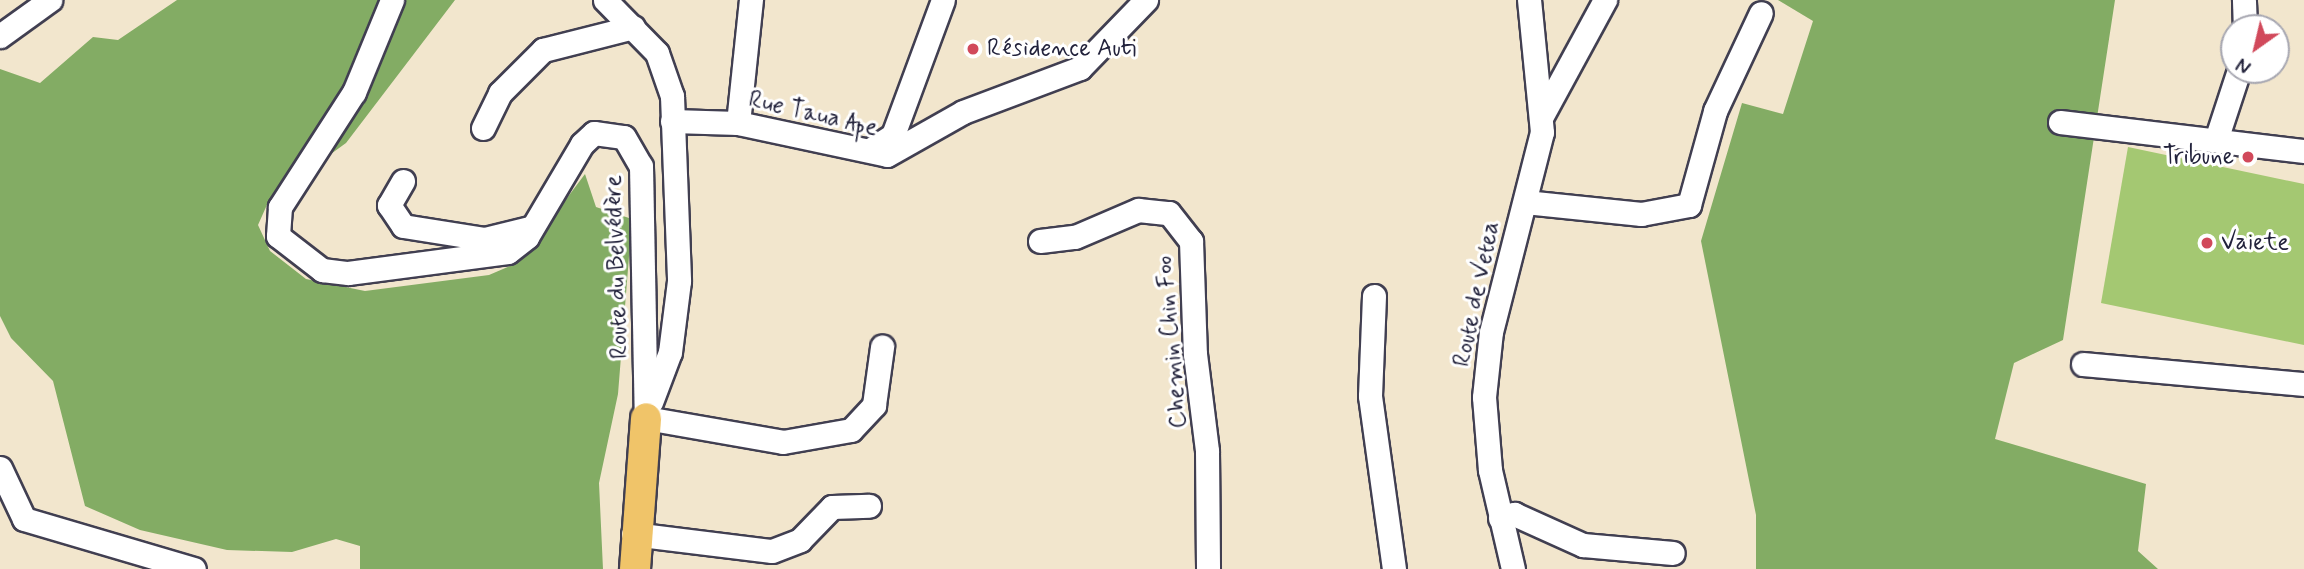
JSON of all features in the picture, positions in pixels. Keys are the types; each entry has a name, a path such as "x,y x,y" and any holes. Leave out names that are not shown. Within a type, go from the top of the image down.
{"main road":[{"path":"635,569 634,534 646,418"}],"street":[{"path":"0,37 50,0"},
{"name":"Route du Belvédère","path":"392,0 354,92 281,207 278,236 322,270 348,273 478,261 508,252 537,222 594,133 610,132 633,147 642,166 648,284 646,418"},
{"path":"606,0 632,27 667,75 672,121 679,281 670,352 646,418 783,442 851,430 874,405 882,347"},
{"path":"738,123 751,0"},
{"path":"861,154 893,135 943,0"},
{"name":"Rue Taua Ape","path":"672,121 738,123 861,154 887,155 963,112 1080,68 1146,0"},
{"path":"1529,0 1543,114"},
{"path":"1543,114 1605,0"},
{"path":"1525,202 1641,214 1689,205 1715,111 1761,13"},
{"path":"483,128 500,93 543,50 632,27"},
{"path":"2211,139 2233,84"},
{"name":"Route de Vetea","path":"1513,569 1500,518 1485,433 1486,360 1525,202 1543,114"},
{"path":"2060,122 2304,151"},
{"path":"402,181 391,195 392,216 422,232 505,237 537,222"},
{"name":"Chemin Chin Foo","path":"1040,241 1075,237 1138,210 1169,213 1191,241 1195,354 1208,451 1208,569"},
{"path":"1374,296 1370,396 1394,569"},
{"path":"2083,364 2304,384"},
{"path":"0,468 24,519 194,569"},
{"path":"634,534 772,551 800,540 832,507 869,506"},
{"path":"1500,518 1514,514 1583,545 1673,554"}],"green space":[{"path":"177,0 455,0 346,143 270,198 258,225 270,251 306,279 365,291 489,275 519,262 585,174 596,207 632,219 618,394 599,483 603,569 360,569 360,546 336,539 292,552 227,550 140,530 85,506 53,381 11,338 0,316 0,69 40,83 93,37 118,40"},
{"path":"1778,0 2115,0 2063,340 2014,363 1995,439 2146,484 2138,551 2158,569 1756,569 1756,515 1701,241 1742,103 1783,114 1813,21"},
{"name":"Vaiete","path":"2128,147 2304,184 2304,345 2101,303"}],"place":[{"name":"Résidence Auti","path":"973,49"},
{"name":"Tribune","path":"2248,157"},
{"name":"Vaiete","path":"2207,243"}]}
